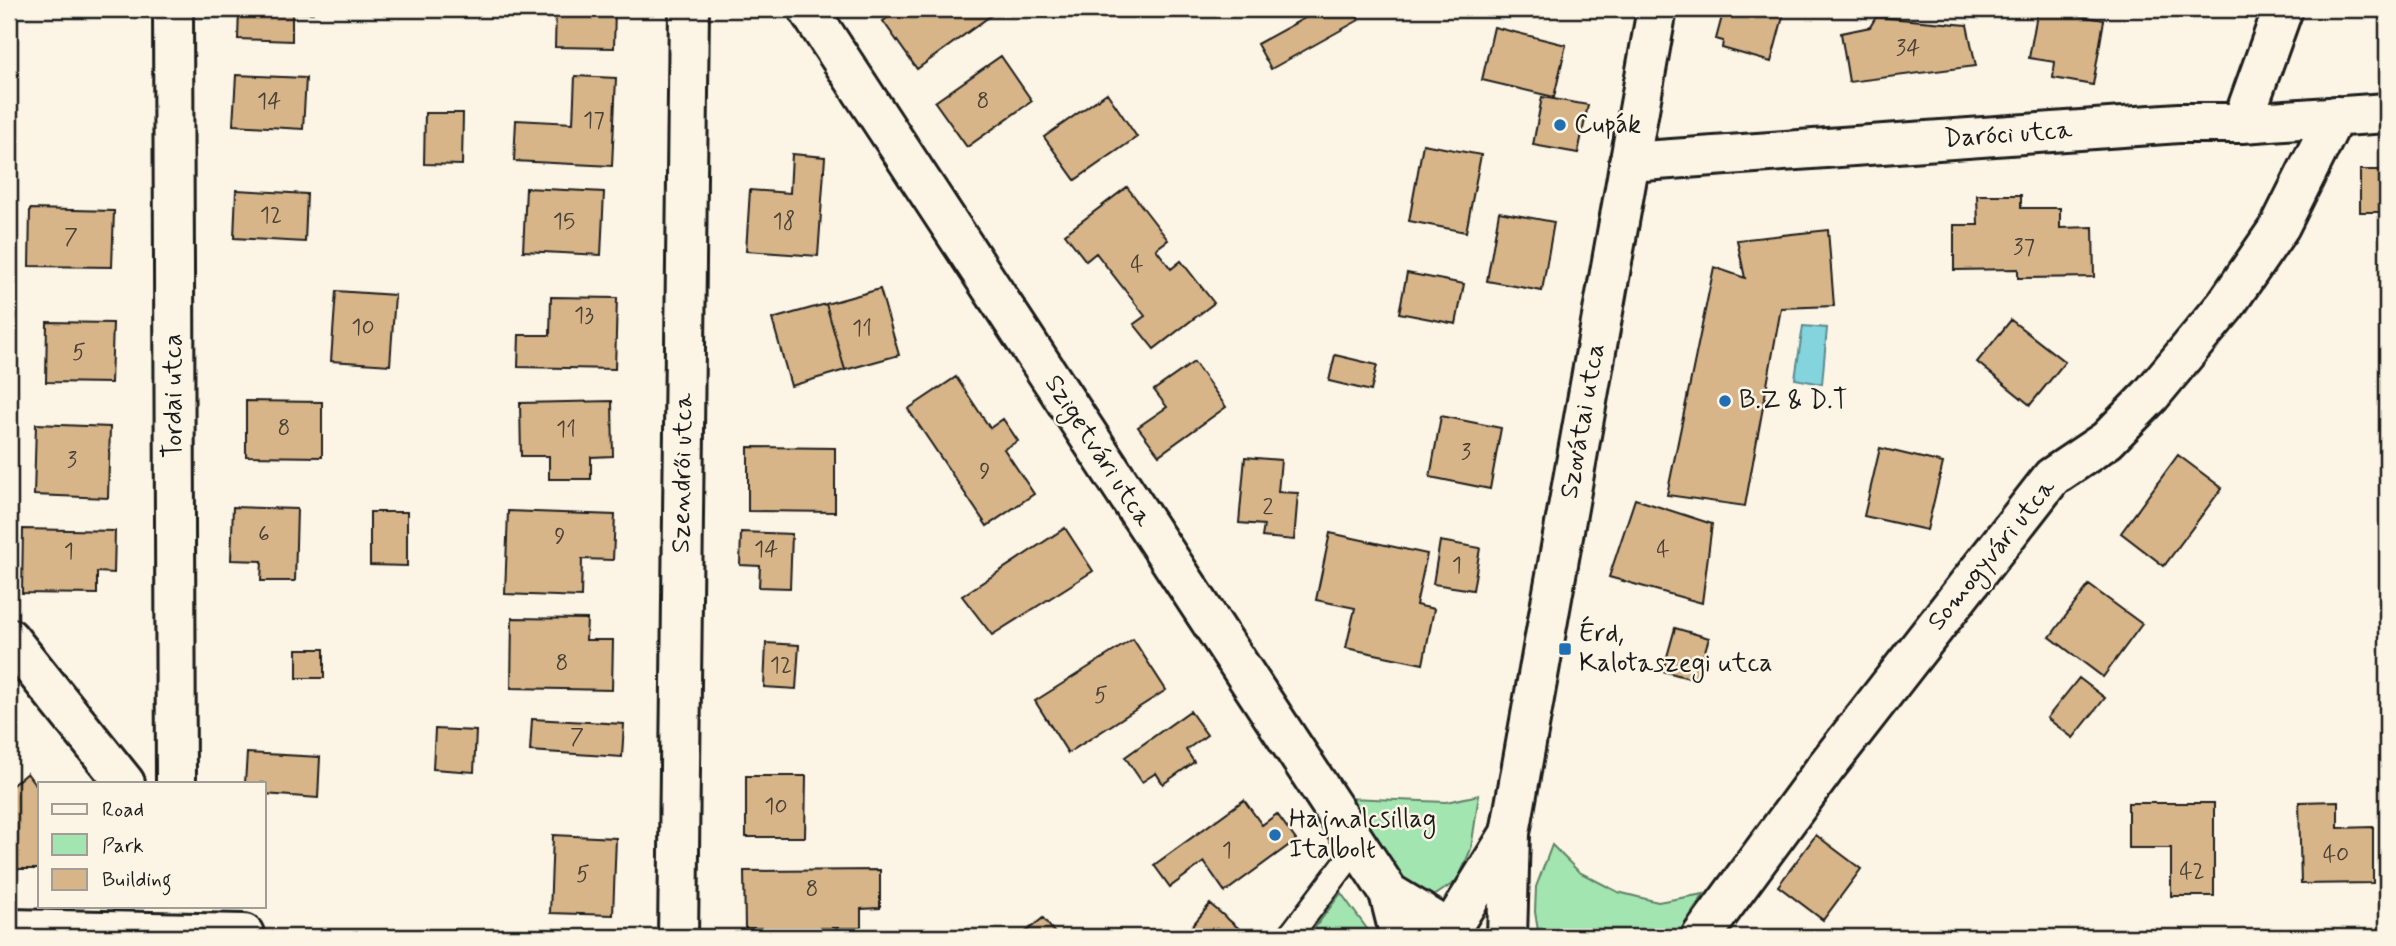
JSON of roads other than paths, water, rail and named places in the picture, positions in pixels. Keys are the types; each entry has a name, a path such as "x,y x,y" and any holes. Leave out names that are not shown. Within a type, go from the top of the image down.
{"street":[{"name":"Tordai utca","path":"173,9 176,782"},
{"name":"Szendrői utca","path":"677,937 689,9"},
{"name":"Szigetvári utca","path":"808,9 1389,892 1400,937"},
{"name":"Szovátai utca","path":"1510,833 1657,9"},
{"path":"2242,123 2283,9"},
{"name":"Daróci utca","path":"1629,162 2179,123 2242,123 2387,113"},
{"name":"Somogyvári utca","path":"1701,937 1842,745 2052,477 2107,440 2151,395 2225,306 2280,226 2335,116"},
{"path":"9,638 124,782"},
{"path":"1452,935 1510,833"},
{"path":"1507,937 1510,833"},
{"name":"Szigetvári utca","path":"1389,892 1452,935"},
{"path":"9,929 237,926"}],"lane":[{"path":"1289,937 1358,846"}],"water":[{"path":"1803,326 1827,328 1822,384 1795,379"}],"place":[{"name":"Cupák","path":"1560,125"},
{"name":"B.Z & D.T","path":"1725,401"},
{"name":"Érd, Kalotaszegi utca","path":"1565,649"},
{"name":"Hajnalcsillag Italbolt","path":"1275,835"}]}
